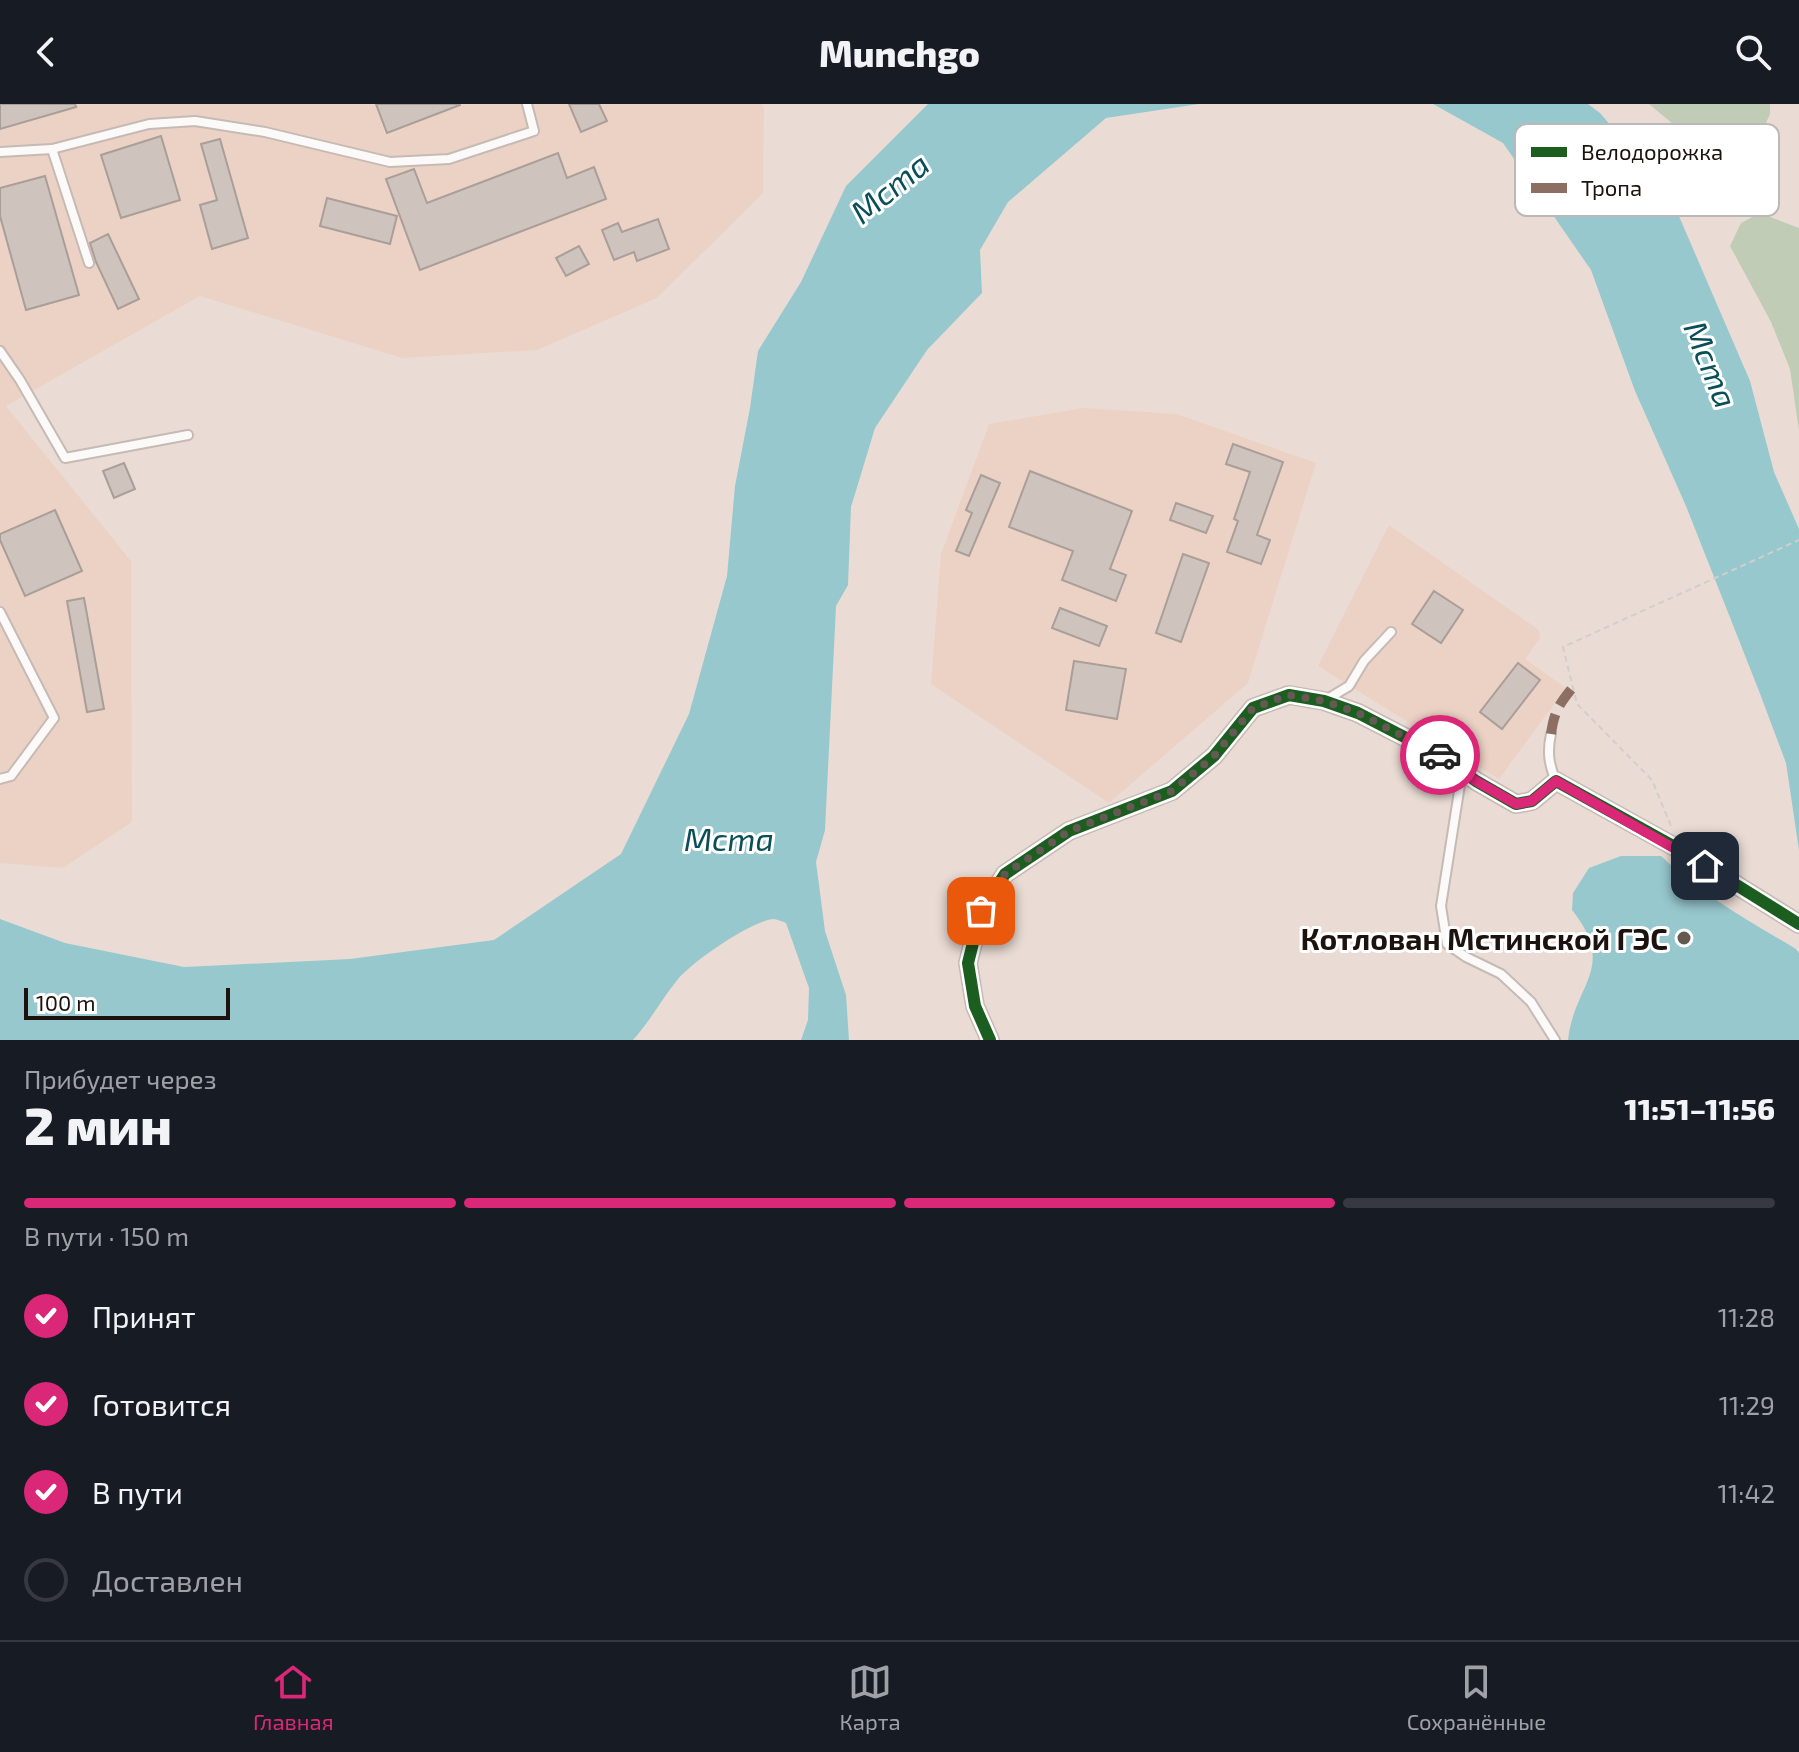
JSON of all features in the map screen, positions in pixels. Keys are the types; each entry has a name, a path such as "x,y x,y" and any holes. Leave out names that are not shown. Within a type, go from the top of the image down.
{"street":[{"path":"990,1040 975,1006 968,963 981,911 1005,874 1069,831 1172,791 1214,756 1253,708 1289,695 1324,701 1404,735 1516,804 1532,801 1556,781 1682,851 1799,924"}],"lane":[{"path":"0,152 52,149 149,124 195,121 265,132 390,162 449,159 534,131 527,104"},
{"path":"52,149 89,263"},
{"path":"0,351 65,458 188,435"},
{"path":"0,612 54,718 11,776 0,779"},
{"path":"1324,701 1349,686 1364,661 1391,632"},
{"path":"1551,734 1549,766 1556,781"},
{"path":"1462,771 1441,906 1447,944 1501,974 1531,1002 1555,1040"}],"path":[{"path":"1682,851 1652,780 1577,704 1563,647 1799,540"}],"shaded area":[{"path":"0,104 762,104 763,193 657,298 537,350 402,358 200,296 6,406 131,561 132,822 63,868 0,863"},
{"path":"1083,408 1177,414 1316,463 1248,683 1109,803 931,684 941,554 989,424"},
{"path":"1389,525 1539,630 1540,638 1525,659 1566,688 1499,779 1318,666"}],"green space":[{"path":"1649,104 1770,104 1765,124 1673,124"},
{"path":"1754,216 1768,216 1799,228 1799,431 1790,369 1771,322 1730,246 1741,223"}],"water":[{"name":"Мста","path":"928,104 1199,104 1106,118 1008,202 980,250 982,293 927,350 875,428 851,507 848,585 836,606 825,830 816,862 825,931 846,995 849,1040 801,1040 808,1020 809,988 786,923 774,919 738,934 685,972 633,1040 0,1040 0,919 65,943 184,967 350,959 494,940 621,854 689,714 727,576 735,486 758,351 801,282 846,186"},
{"name":"Мста","path":"1433,104 1588,104 1609,124 1515,124 1515,160 1503,143"},
{"name":"Мста","path":"1554,216 1679,216 1750,381 1774,472 1799,529 1799,850 1786,763 1686,506 1635,391 1591,270"},
{"name":"Котлован Мстинской ГЭС","path":"1621,856 1661,856 1708,895 1796,949 1799,953 1799,1040 1568,1040 1593,962 1592,947 1572,910 1573,893 1589,868"}],"building":[{"path":"0,104 75,104 76,107 0,129"},
{"path":"376,104 460,104 460,105 387,133"},
{"path":"569,104 599,104 607,121 581,132"},
{"path":"161,136 180,200 121,218 101,155"},
{"path":"220,139 248,238 212,249 200,205 217,200 201,144"},
{"path":"558,153 567,178 594,167 606,199 420,270 386,179 414,169 427,203"},
{"path":"45,176 79,295 26,310 0,216 0,188"},
{"path":"327,198 397,216 390,244 320,226"},
{"path":"658,219 669,249 637,261 634,252 614,260 602,230 618,223 622,232"},
{"path":"108,234 139,299 118,309 90,243"},
{"path":"579,246 589,264 566,276 556,258"},
{"path":"1233,444 1283,462 1257,535 1270,540 1261,564 1227,552 1250,472 1226,464"},
{"path":"124,463 135,489 114,498 103,471"},
{"path":"1030,471 1132,511 1110,569 1126,575 1116,601 1062,580 1073,551 1009,527"},
{"path":"981,475 1000,483 969,556 956,551 972,513 966,510"},
{"path":"1176,503 1213,516 1206,533 1170,520"},
{"path":"55,510 82,571 25,596 0,534"},
{"path":"1183,554 1209,563 1181,642 1156,633"},
{"path":"1434,591 1463,610 1441,643 1412,624"},
{"path":"84,598 104,709 87,712 67,601"},
{"path":"1060,608 1107,626 1099,646 1052,628"},
{"path":"1074,661 1126,669 1117,719 1066,710"},
{"path":"1518,663 1540,680 1502,729 1480,712"}],"marked path":[{"path":"1551,734 1558,709 1573,687"}],"cycle path":[{"path":"990,1040 975,1006 968,963 981,911 1005,874 1069,831 1172,791 1214,756 1253,708 1289,695 1324,701 1358,713 1443,757 1516,804 1532,801 1556,781 1682,851 1799,924"}],"way so far":[{"path":"981,911 1005,874 1069,831 1172,791 1214,756 1253,708 1289,695 1324,701 1358,713 1440,755"}],"place":[{"name":"Котлован Мстинской ГЭС","path":"1684,938"}],"route":[{"path":"1440,755 1516,804 1532,801 1556,781 1705,866"}]}
